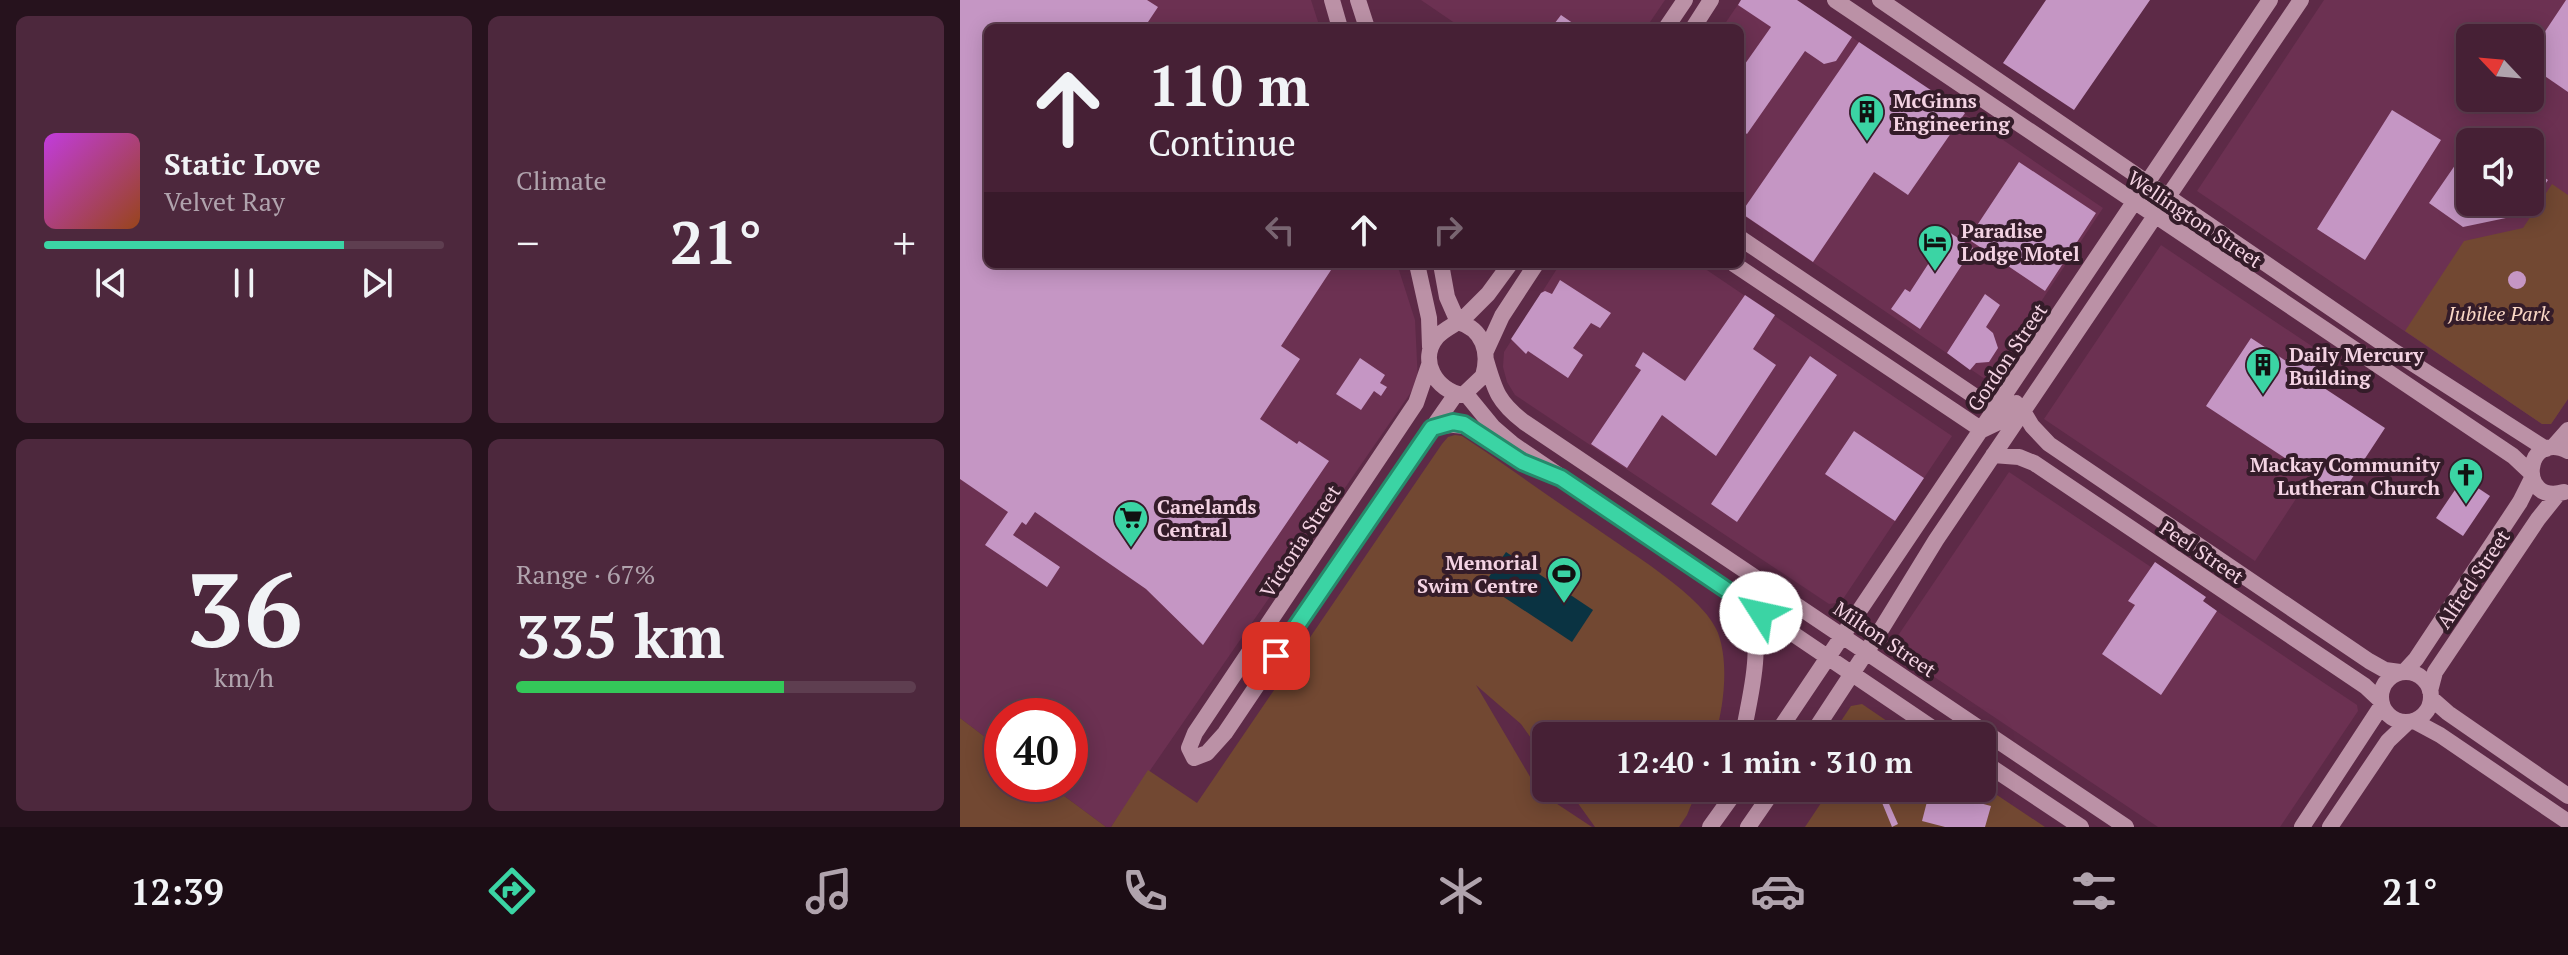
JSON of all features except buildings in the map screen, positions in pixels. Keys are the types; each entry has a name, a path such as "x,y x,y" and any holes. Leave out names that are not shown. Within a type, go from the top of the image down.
{"street":[{"path":"1332,0 1339,24"},
{"path":"1358,0 1366,24"},
{"path":"1669,24 1685,0"},
{"path":"1696,24 1711,0"},
{"name":"Wellington Street","path":"1835,0 2513,456 2532,475 2540,489 2564,493"},
{"name":"Wellington Street","path":"1880,0 2395,352 2556,449"},
{"name":"Gordon Street","path":"1784,722 2270,0"},
{"path":"1820,722 1936,540 2301,0"},
{"path":"1744,241 1995,410"},
{"path":"1418,268 1429,318 1429,359 1435,379 1461,394 1504,437 1561,478 1923,722"},
{"path":"1442,268 1447,297 1458,322 1476,332 1484,341 1486,356"},
{"path":"1429,359 1439,334 1458,322 1488,294 1507,268"},
{"path":"1461,394 1483,376 1486,356 1502,316 1533,268"},
{"path":"1740,268 1982,430 2005,419 2027,390 2041,385"},
{"name":"Milton Street","path":"1486,356 1497,396 1507,409 1524,422 2126,827"},
{"name":"Victoria Street","path":"1429,359 1416,403 1195,733 1189,748 1194,758 1207,753 1225,733 1432,428 1461,394"},
{"name":"Peel Street","path":"2023,411 2049,444 2369,661 2385,670 2402,672"},
{"path":"1432,428 1453,422 1464,424 1522,462 1561,478"},
{"path":"2556,449 2568,430"},
{"name":"Alfred Street","path":"2402,672 2416,659 2511,516 2532,475 2536,456 2556,449"},
{"name":"Peel Street","path":"1993,455 2019,457 2034,463 2365,686 2381,703"},
{"name":"Alfred Street","path":"2431,695 2435,672 2538,519 2564,493"},
{"path":"2119,520 2132,500"},
{"path":"2206,579 2219,560"},
{"path":"1736,596 1750,614 1756,644 1745,722"},
{"path":"2302,827 2381,703 2387,680 2402,672 2412,672 2424,679 2431,695 2448,713 2568,796"},
{"path":"2330,827 2388,741 2426,712 2431,695"},
{"path":"2381,703 2393,719 2411,722 2440,735 2568,822"},
{"path":"1996,770 2081,827"},
{"path":"1704,827 1717,802"},
{"path":"1710,827 1728,802"},
{"path":"1748,827 1765,802"}],"shaded area":[{"name":"Canelands Central","path":"960,0 1311,0 1319,24 984,24 984,268 1398,268 1415,320 1418,382 1111,827 1106,827 1072,802 1088,802 1088,698 984,698 984,736 960,718"},
{"path":"1421,0 1665,0 1649,24 1456,24"},
{"path":"1741,0 1797,0 2103,208 1993,374 1985,379 1744,216 1744,24 1725,24"},
{"path":"2324,0 2568,0 2568,399 2551,424 2542,424 2197,191"},
{"path":"2161,245 2337,363 2277,452 2311,476 2255,561 2044,419"},
{"path":"1557,268 1704,268 1952,436 1841,602 1829,604 1515,395 1503,367 1504,352"},
{"path":"2009,472 2357,705 2358,711 2280,827 2158,827 1897,652 1895,640"}],"green space":[{"name":"Jubilee Park","path":"2552,184 2568,195 2568,399 2551,424 2542,424 2405,331 2464,241 2523,228 2531,216 2544,216 2544,196"},
{"path":"1462,436 1486,452 1646,563 1698,605 1710,619 1721,645 1724,671 1718,722 1532,722 1532,739 1521,724 1476,685 1532,780 1532,802 1554,802 1592,827 1111,827 1148,770 1197,803 1448,437"},
{"path":"1862,704 1888,722 1840,722 1851,706"},
{"path":"960,718 984,736 984,802 1072,802 1106,827 960,827"},
{"path":"1996,794 2045,827 1805,827 1822,802 1996,802"},
{"path":"1577,802 1692,802 1679,827 1595,827"}],"water":[{"path":"1506,552 1593,610 1572,642 1484,584"}],"place":[{"name":"McGinns Engineering","path":"1867,143"},
{"name":"Paradise Lodge Motel","path":"1935,273"},
{"name":"Daily Mercury Building","path":"2263,396"},
{"name":"Mackay Community Lutheran Church","path":"2466,506"},
{"name":"Canelands Central","path":"1131,549"},
{"name":"Memorial Swim Centre","path":"1564,605"}],"route":[{"path":"1276,656 1432,428 1453,422 1464,424 1533,468 1561,478 1761,613"}]}
